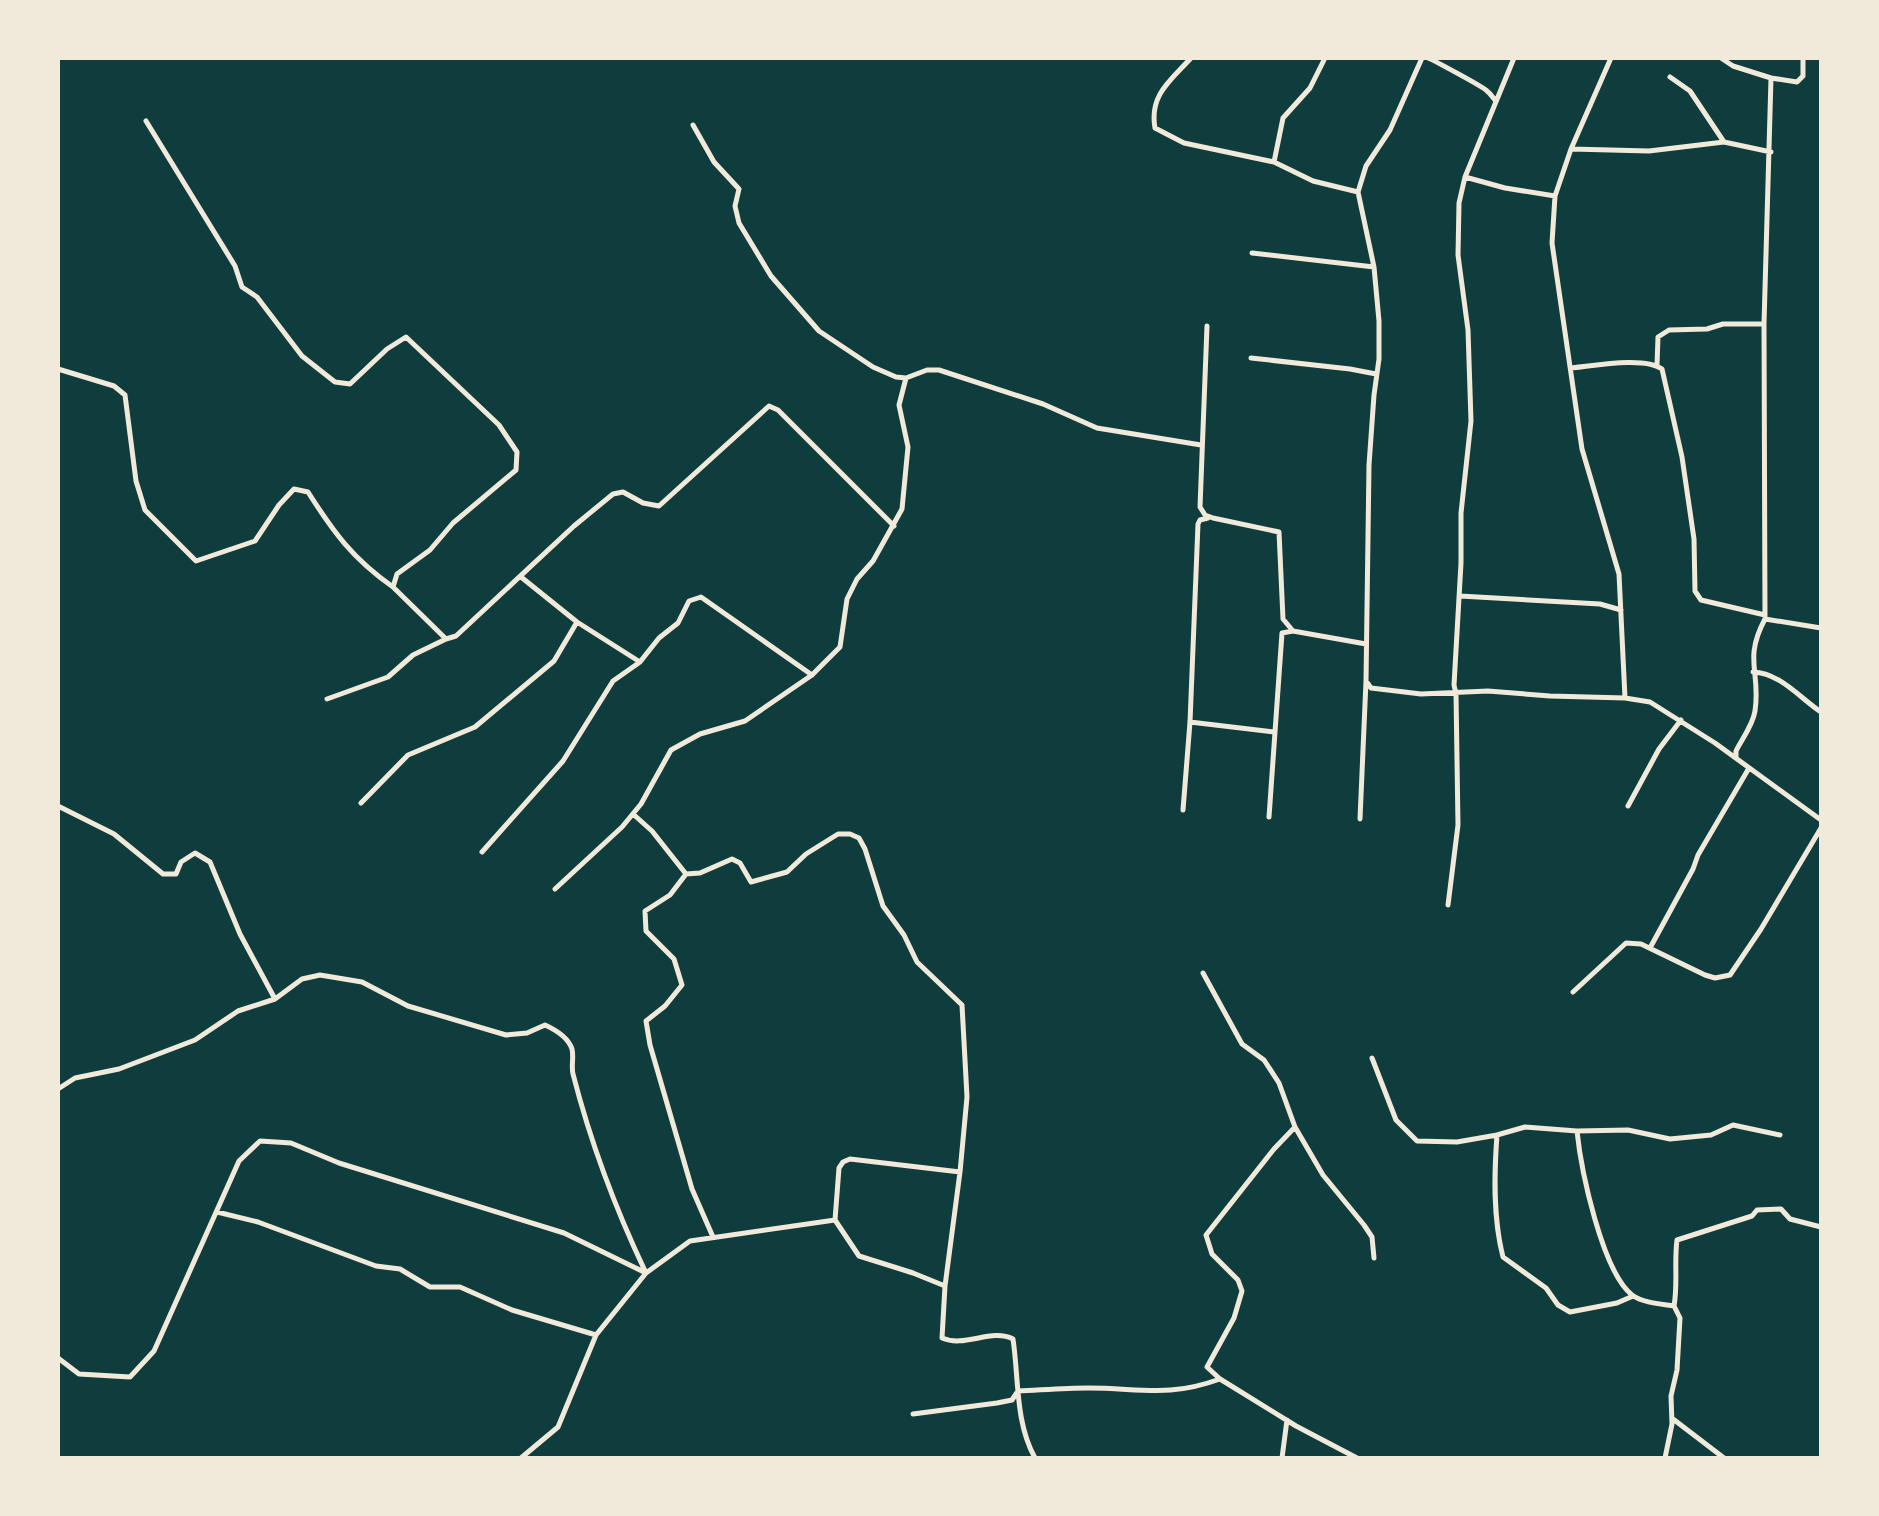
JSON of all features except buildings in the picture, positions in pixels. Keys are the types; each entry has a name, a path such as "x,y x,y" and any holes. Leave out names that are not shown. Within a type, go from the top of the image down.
{"street":[{"path":"1191,58 1162,88 1152,113 1155,128 1184,143 1274,162 1313,181 1358,192"},
{"path":"1274,162 1283,118 1310,88 1325,58"},
{"path":"1360,819 1366,681 1369,465 1379,321 1374,267 1358,192 1366,166 1390,130 1425,58 1435,59 1487,90 1496,101"},
{"path":"1448,905 1458,825 1454,685 1461,513 1471,421 1468,330 1458,255 1459,203 1465,177 1514,58"},
{"path":"1611,58 1571,149 1555,196 1552,243 1582,449 1619,574 1625,698"},
{"path":"1721,58 1733,66 1771,78 1797,82 1803,76 1803,58"},
{"path":"1670,77 1690,91 1724,142"},
{"path":"1736,758 1736,751 1753,719 1756,698 1752,654 1765,617 1764,324 1771,78"},
{"path":"146,121 235,266 242,287 257,297 302,356 335,382 350,384 387,349 406,337 499,425 517,452 516,470 453,523 430,550 397,574 393,587"},
{"path":"693,125 714,162 739,189 735,214 771,276 819,331 873,367 906,378 927,370 939,370 1043,404 1097,428 1201,445"},
{"path":"1571,149 1649,151 1724,142 1771,152"},
{"path":"1465,177 1505,188 1555,196"},
{"path":"1252,253 1374,267"},
{"path":"1764,324 1723,324 1707,329 1669,330 1658,337 1657,365 1664,374 1682,457 1694,539 1695,591 1701,600 1821,628"},
{"path":"1207,326 1200,507 1205,515 1213,518 1279,532 1283,619 1293,631"},
{"path":"1251,358 1310,363 1376,374"},
{"path":"1571,368 1633,363 1657,365"},
{"path":"58,369 114,386 125,395 136,481 145,510 196,561 255,541 279,505 294,489 308,492 333,531 365,568 393,587 446,639"},
{"path":"555,889 633,814 661,773 671,750 700,734 745,721 812,675 840,647 847,599 902,509 908,447 899,405 906,378"},
{"path":"327,699 388,677 413,655 456,636 574,526 613,494 623,492 653,507 667,501 769,406 778,410 838,467 894,526"},
{"path":"1183,810 1198,524 1203,518 1213,518"},
{"path":"521,577 577,622 640,662"},
{"path":"1460,596 1600,604 1622,611"},
{"path":"482,852 563,761 613,681 640,662 659,638 678,623 689,601 701,597 812,675"},
{"path":"361,803 408,755 475,727 554,661 577,622"},
{"path":"1269,817 1280,637 1286,631 1293,631 1366,644"},
{"path":"1753,672 1787,685 1821,712"},
{"path":"1366,681 1371,688 1378,690 1421,694 1488,691 1650,702 1681,720 1821,820"},
{"path":"1628,806 1659,749 1681,720"},
{"path":"1190,722 1275,732"},
{"path":"1650,948 1698,855 1749,768"},
{"path":"58,806 114,834 163,874 176,874 181,862 195,853 210,862 240,934 275,999"},
{"path":"633,814 652,831 686,874"},
{"path":"1573,992 1626,943 1641,944 1705,975 1715,978 1730,975 1821,828"},
{"path":"713,1237 692,1189 650,1045 646,1021 665,1006 682,985 674,959 646,931 645,911 670,895 686,874 700,873 732,859 740,863 751,882 787,872 806,854 838,834 850,834 859,838 865,849 883,906 904,935 917,962 962,1005 967,1097 942,1338 953,1343 1005,1335 1013,1339 1020,1413 1027,1444 1035,1458"},
{"path":"1203,973 1242,1044 1264,1060 1279,1083 1295,1127 1323,1175 1372,1237 1374,1258"},
{"path":"58,1089 75,1078 119,1069 195,1040 238,1011 275,999 302,979 320,975 354,980 408,1006 506,1035 527,1033 545,1025 560,1032 572,1048 572,1069 593,1149 619,1218 646,1273"},
{"path":"1372,1058 1396,1120 1417,1141 1457,1142 1525,1127 1577,1131 1628,1130 1670,1139 1711,1135 1733,1125 1780,1135"},
{"path":"1295,1127 1206,1235 1212,1254 1238,1280 1242,1291 1234,1318 1207,1367 1220,1379 1287,1420 1357,1458"},
{"path":"1577,1131 1580,1157 1603,1244 1616,1276 1633,1296 1674,1306"},
{"path":"1497,1135 1497,1233 1503,1257 1546,1288 1558,1305 1570,1312 1617,1303 1633,1296"},
{"path":"58,1358 79,1374 130,1377 154,1351 239,1161 260,1141 291,1143 339,1163 564,1233 646,1273"},
{"path":"945,1286 859,1256 835,1220 839,1168 850,1159 960,1172"},
{"path":"1665,1458 1672,1419 1671,1396 1677,1370 1680,1318 1674,1306 1678,1288 1677,1240 1752,1216 1757,1210 1781,1209 1790,1219 1821,1227"},
{"path":"217,1212 258,1222 376,1266 400,1269 430,1287 460,1287 512,1310 596,1335"},
{"path":"521,1458 558,1427 596,1335 646,1273 690,1241 835,1220"},
{"path":"1018,1391 1089,1388 1171,1392 1220,1379"},
{"path":"913,1414 1012,1400 1018,1391"},
{"path":"1672,1419 1724,1458"},
{"path":"1282,1458 1287,1420"}]}
